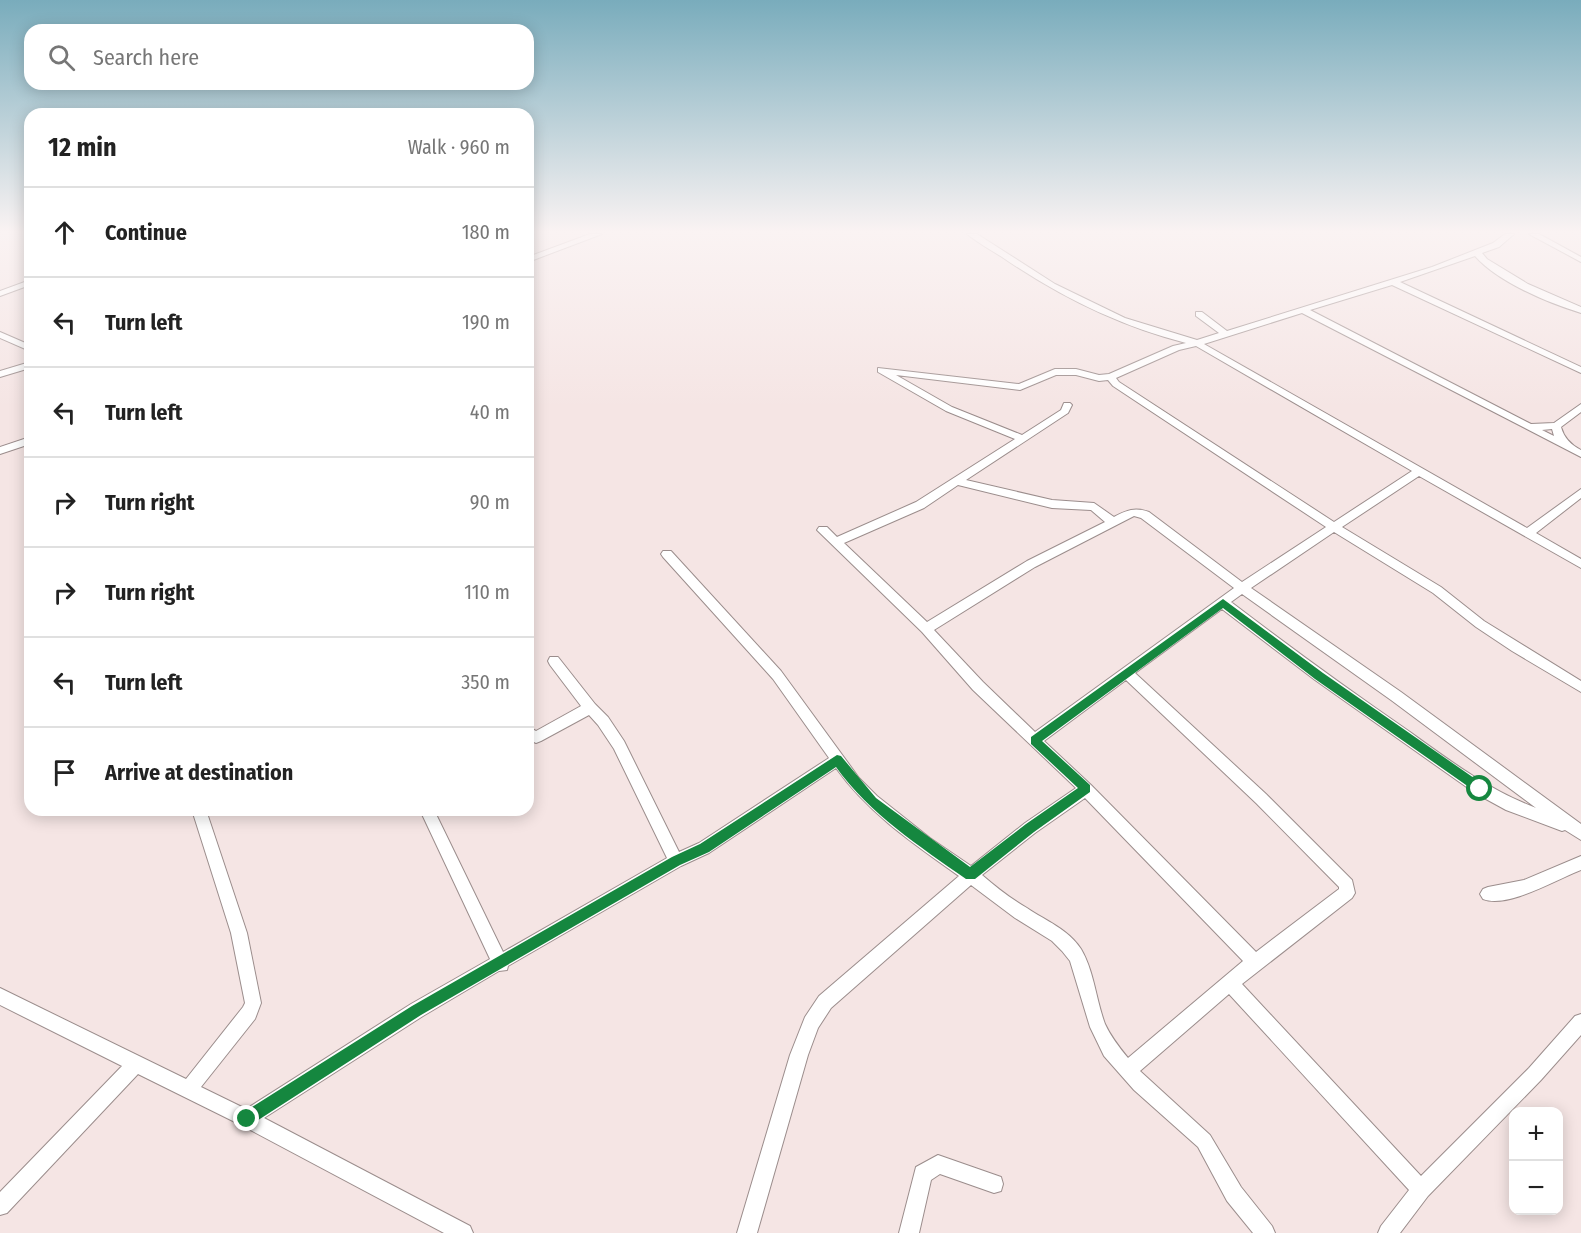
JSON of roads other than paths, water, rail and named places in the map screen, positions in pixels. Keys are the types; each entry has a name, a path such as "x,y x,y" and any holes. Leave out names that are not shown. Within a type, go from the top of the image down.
{"street":[{"path":"1063,292 1097,309 1169,336 1197,343 1581,564"},
{"path":"1023,439 949,409 881,370 1020,387 1055,372 1076,372 1099,378 1111,377 1176,348 1363,292"},
{"path":"1414,292 1581,370"},
{"path":"1539,292 1581,310"},
{"path":"1303,310 1581,454"},
{"path":"1199,314 1225,334"},
{"path":"0,335 24,345"},
{"path":"0,374 24,366"},
{"path":"1111,377 1116,384 1332,526 1437,590 1480,624 1581,687"},
{"path":"836,542 916,507 1065,411 1067,405"},
{"path":"1529,427 1556,426 1581,407"},
{"path":"1556,426 1558,434 1569,447"},
{"path":"0,451 24,442"},
{"path":"1035,740 1242,588 1332,526 1419,471"},
{"path":"958,482 1052,504 1094,507 1113,522"},
{"path":"1528,533 1581,494"},
{"path":"926,629 1031,564 1137,512 1145,515 1242,588 1396,696 1580,832"},
{"path":"823,530 926,629 978,686 1086,789 1255,962"},
{"path":"667,554 777,675 837,760 872,801 1020,913 1058,935 1068,945 1076,956 1098,1027 1110,1050 1127,1070 1204,1141 1234,1194 1265,1233"},
{"path":"1223,603 1319,676 1480,789 1511,805 1580,832"},
{"path":"554,661 590,708 603,721 619,745 676,861"},
{"path":"1126,674 1232,769 1347,885 1347,893 1330,908 1255,962 1127,1070"},
{"path":"534,736 546,733 590,708"},
{"path":"247,1119 417,1010 501,964 676,861 704,848 837,760"},
{"path":"747,1233 799,1055 811,1023 825,1002 970,875 1030,828 1086,789"},
{"path":"188,1089 249,1013 253,1003 239,933 201,816"},
{"path":"430,816 501,964"},
{"path":"1488,894 1503,894 1581,863"},
{"path":"1230,983 1421,1189"},
{"path":"0,996 247,1119 463,1233"},
{"path":"1388,1233 1421,1189 1535,1074 1581,1022"},
{"path":"0,1206 136,1064"},
{"path":"909,1233 923,1174 929,1168 938,1164 994,1184"}]}
